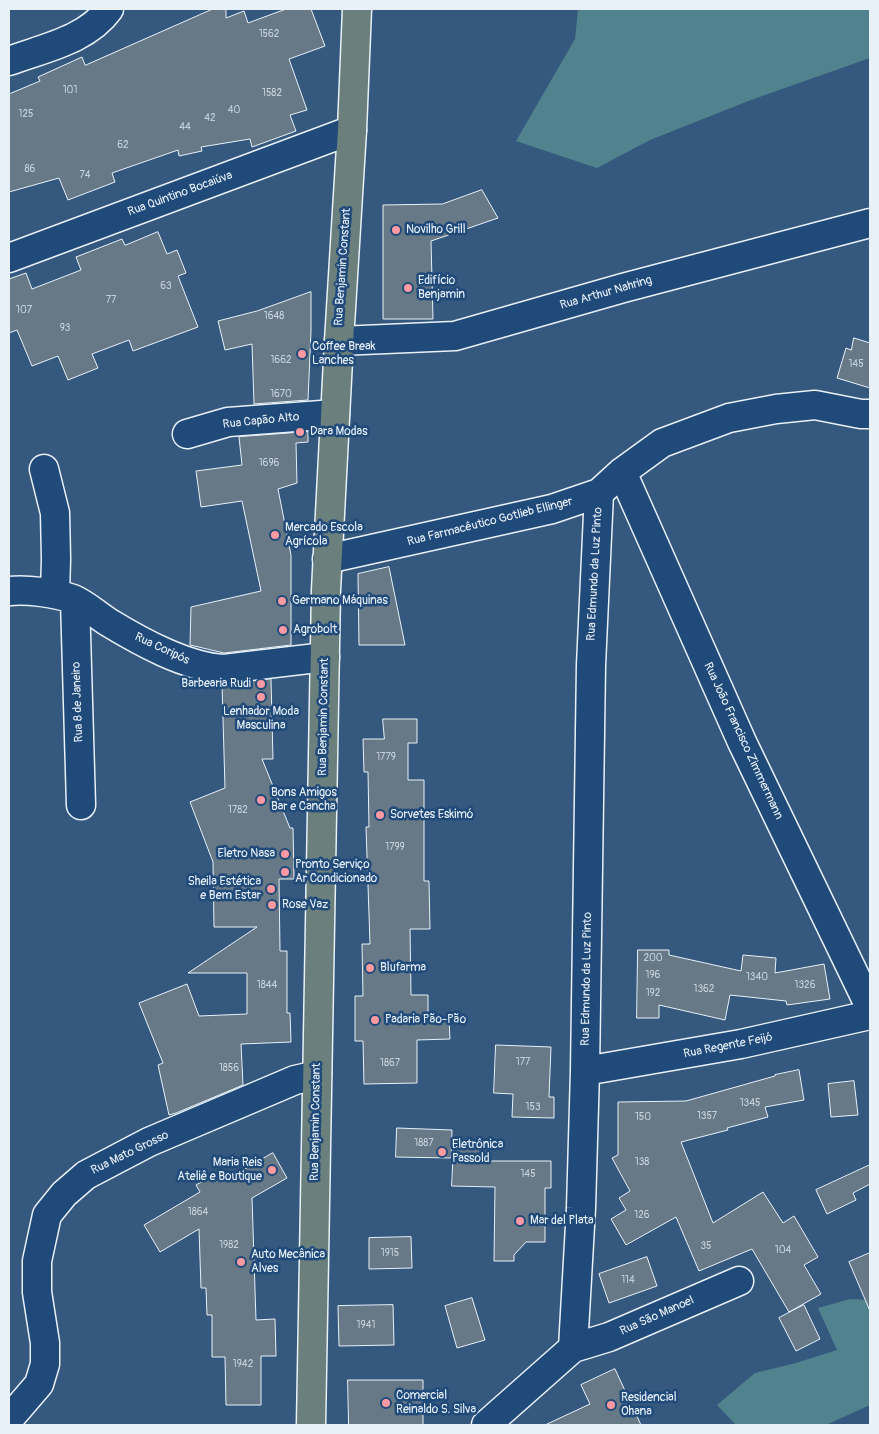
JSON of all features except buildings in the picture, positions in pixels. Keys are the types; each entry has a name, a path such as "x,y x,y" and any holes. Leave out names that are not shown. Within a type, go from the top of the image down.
{"main road":[{"name":"Rua Benjamin Constant","path":"311,1425 328,559 357,9"}],"street":[{"path":"9,61 73,38 101,20 109,9"},
{"name":"Rua Quintino Bocaiúva","path":"9,258 352,130"},
{"name":"Rua Arthur Nahring","path":"339,341 455,336 623,288 870,223"},
{"name":"Rua Farmacêutico Gotlieb Ellinger","path":"328,559 552,509 599,493 622,472 662,443 730,418 815,405 867,421"},
{"name":"Rua Capão Alto","path":"188,434 228,422 335,414"},
{"name":"Rua 8 de Janeiro","path":"44,469 55,513 56,559 65,597 81,805"},
{"name":"Rua João Francisco Zimmermann","path":"622,472 742,742 870,1007"},
{"name":"Rua Edmundo da Luz Pinto","path":"572,1348 581,1208 591,665 599,493"},
{"name":"Rua Coripós","path":"9,591 65,597 152,646 193,664 209,668 224,669 325,657"},
{"name":"Rua Regente Feijó","path":"585,1071 741,1044 870,1015"},
{"name":"Rua Mato Grosso","path":"9,1419 39,1384 45,1364 45,1343 37,1292 37,1261 47,1215 64,1194 86,1175 149,1142 295,1080 317,1075"},
{"name":"Rua São Manoel","path":"572,1348 608,1337 739,1281"},
{"path":"486,1425 572,1348"}],"green space":[{"path":"578,9 870,9 870,58 751,100 650,140 597,168 516,141 575,39"},
{"path":"850,1299 870,1300 870,1405 826,1425 736,1425 717,1405 755,1373 837,1350 818,1308"}],"place":[{"name":"Novilho Grill","path":"396,230"},
{"name":"Edifício Benjamin","path":"408,288"},
{"name":"Coffee Break Lanches","path":"302,354"},
{"name":"Dara Modas","path":"300,432"},
{"name":"Mercado Escola Agrícola","path":"275,535"},
{"name":"Germano Máquinas","path":"282,601"},
{"name":"Agrobolt","path":"283,630"},
{"name":"Barbearia Rudi","path":"261,684"},
{"name":"Lenhador Moda Masculina","path":"261,697"},
{"name":"Bons Amigos Bar e Cancha","path":"261,800"},
{"name":"Sorvetes Eskimó","path":"380,815"},
{"name":"Eletro Nasa","path":"285,854"},
{"name":"Pronto Serviço Ar Condicionado","path":"285,872"},
{"name":"Sheila Estética e Bem Estar","path":"271,889"},
{"name":"Rose Vaz","path":"272,905"},
{"name":"Blufarma","path":"370,968"},
{"name":"Padaria Pão-Pão","path":"375,1020"},
{"name":"Eletrônica Passold","path":"442,1152"},
{"name":"Maria Reis Ateliê e Boutique","path":"272,1170"},
{"name":"Mar del Plata","path":"520,1221"},
{"name":"Auto Mecânica Alves","path":"241,1262"},
{"name":"Comercial Reinaldo S. Silva","path":"386,1403"},
{"name":"Residencial Ohana","path":"611,1405"}]}
